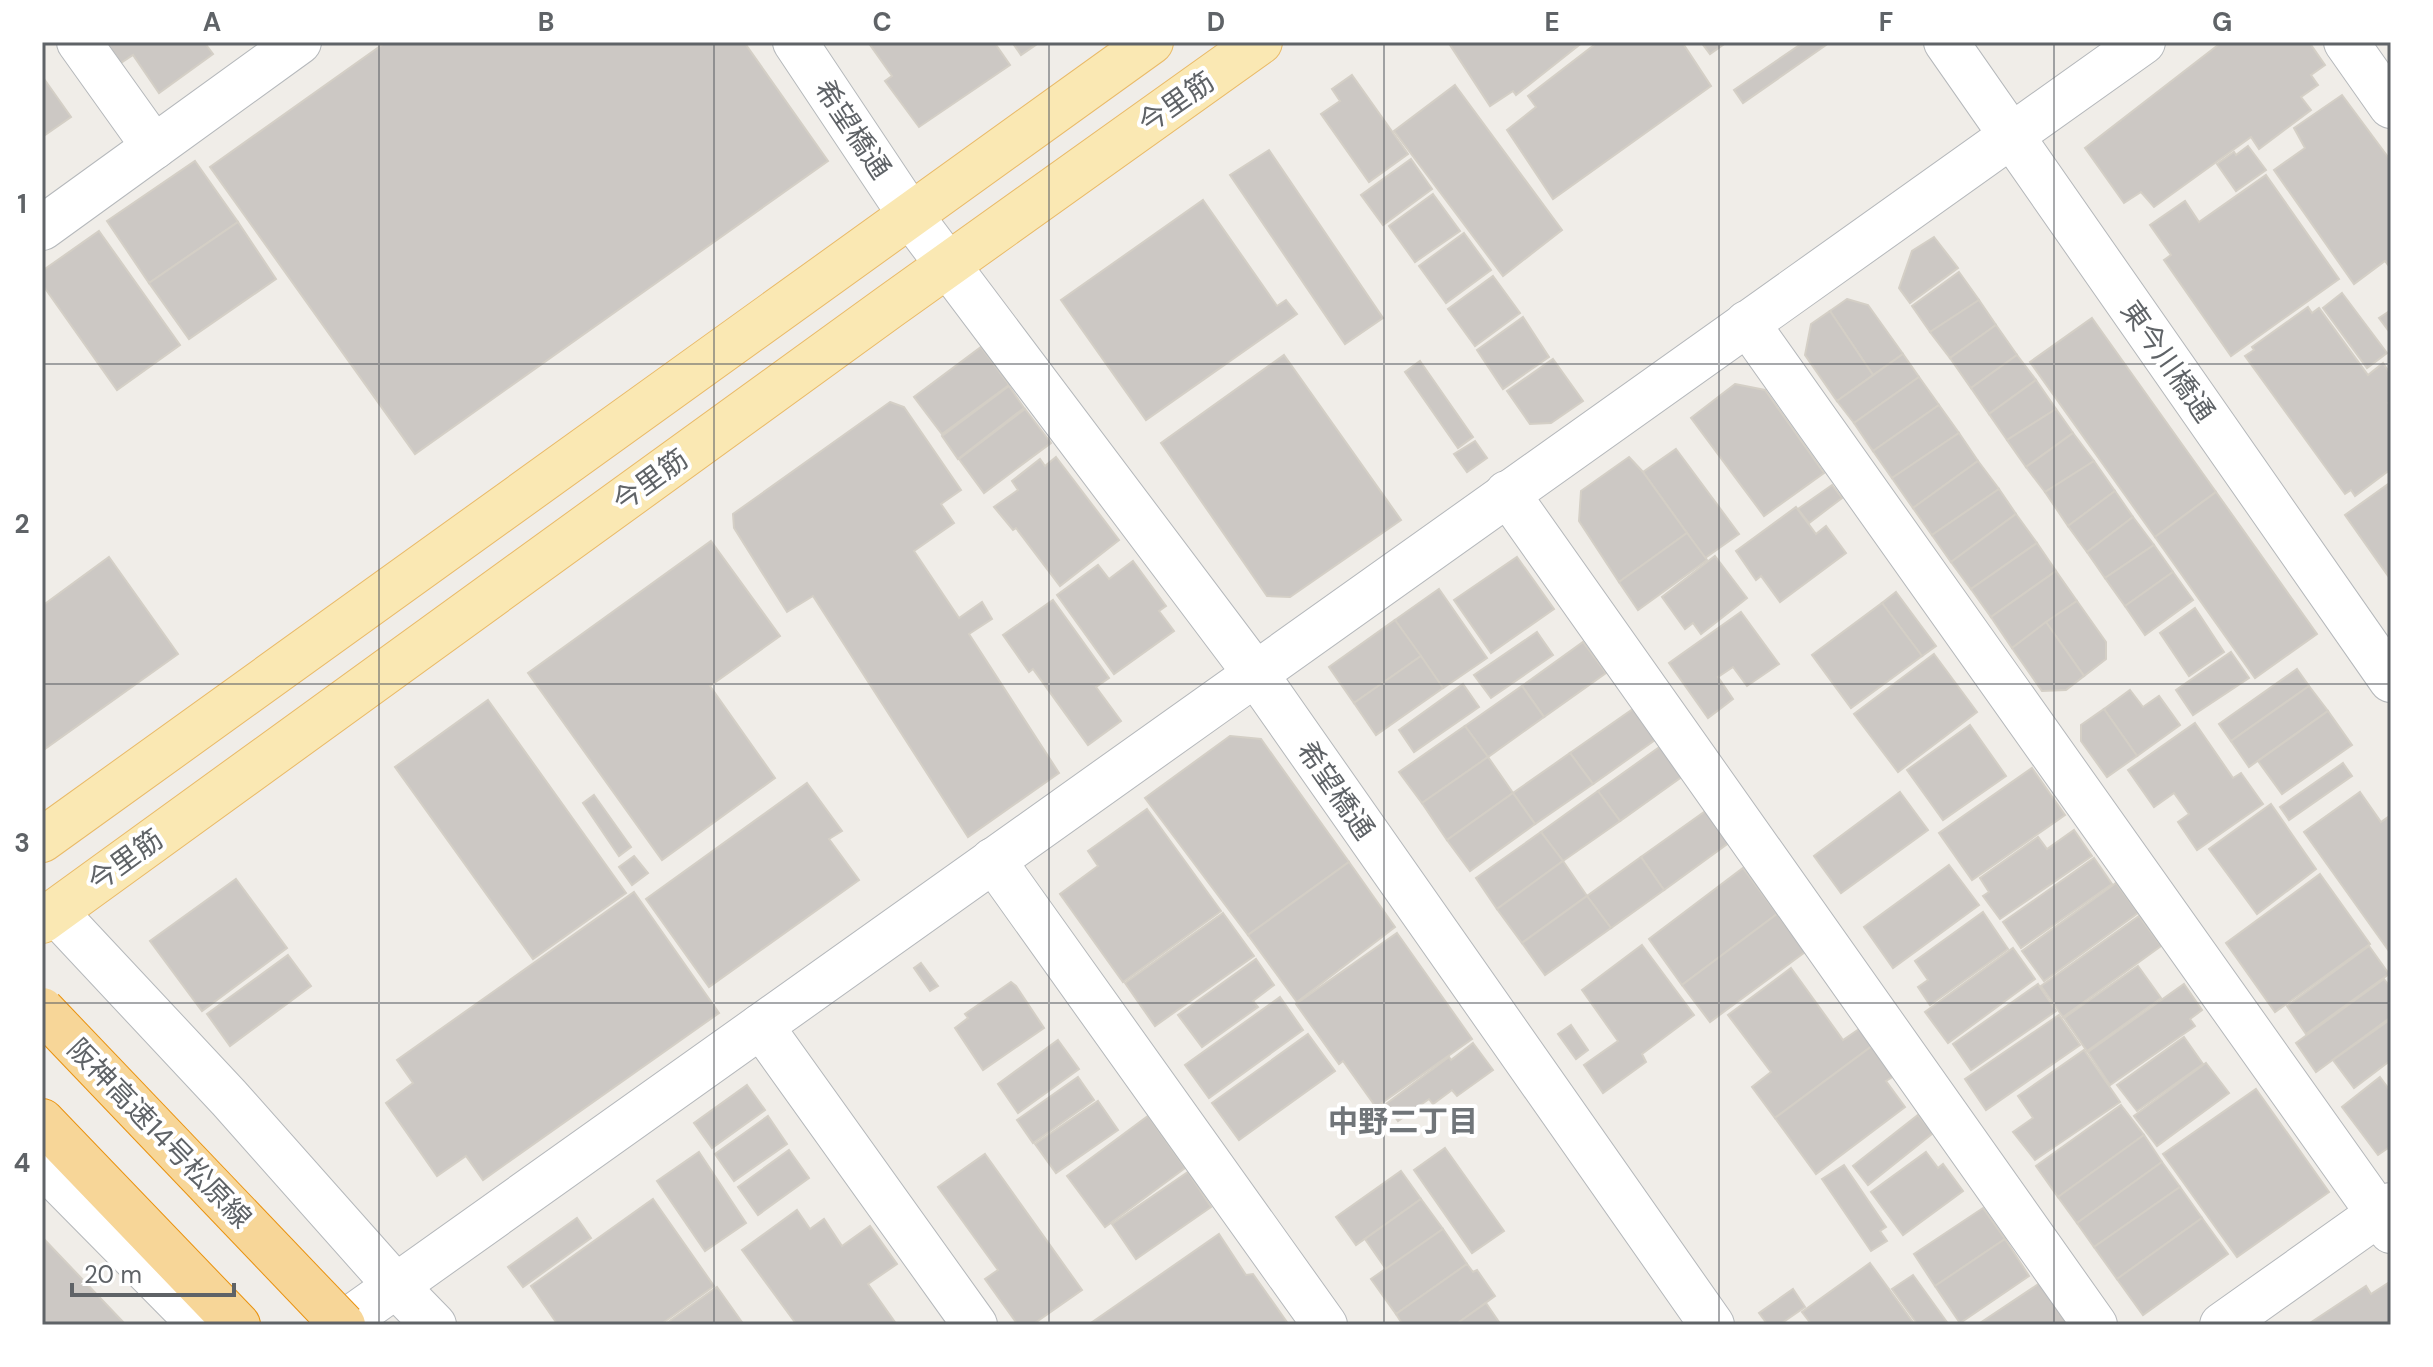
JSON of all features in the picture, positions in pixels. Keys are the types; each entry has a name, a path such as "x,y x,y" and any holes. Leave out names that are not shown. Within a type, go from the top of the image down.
{"highway":[{"name":"阪神高速14号松原線","path":"42,1010 342,1325"},
{"path":"42,1121 238,1325"}],"main road":[{"path":"42,840 1151,42"},
{"name":"今里筋","path":"48,916 948,264 1260,42"}],"street":[{"path":"79,42 154,147"},
{"path":"42,228 299,42"},
{"name":"希望橋通","path":"795,42 911,216 1255,673 1712,1325"},
{"name":"東今川橋通","path":"1946,42 2391,680"},
{"path":"342,1325 2143,42"},
{"path":"2346,42 2391,106"},
{"path":"1747,323 2387,1217 2222,1325"},
{"path":"1507,493 2095,1325"},
{"path":"993,860 1325,1325"},
{"path":"48,916 218,1087 434,1325"},
{"path":"761,1026 975,1325"},
{"path":"42,1164 201,1325"}],"building":[{"path":"106,42 204,42 213,54 159,93 133,55 121,63"},
{"path":"386,42 744,42 828,161 415,454 210,167"},
{"path":"868,42 994,42 1010,65 919,127 885,81 892,76"},
{"path":"1012,42 1035,42 1037,44 1021,55"},
{"path":"1448,42 1583,42 1516,95 1513,91 1490,106"},
{"path":"1598,42 1682,42 1711,86 1553,199 1507,130 1536,107 1528,96"},
{"path":"1701,42 1727,42 1710,54"},
{"path":"1804,42 1829,43 1743,103 1734,90"},
{"path":"2222,42 2309,42 2325,65 2311,75 2318,85 2301,97 2311,110 2259,149 2251,137 2154,207 2141,192 2124,203 2085,148"},
{"path":"1352,75 1408,154 1369,182 1321,114 1340,101 1332,89"},
{"path":"42,76 71,117 42,137"},
{"path":"1455,85 1562,230 1503,276 1394,131"},
{"path":"2342,95 2391,161 2391,269 2385,261 2354,284 2274,170 2305,148 2294,128"},
{"path":"2248,146 2266,170 2236,191 2217,164"},
{"path":"1269,150 1383,318 1345,344 1230,175"},
{"path":"1411,159 1432,189 1383,225 1361,195"},
{"path":"195,161 238,222 149,283 107,221"},
{"path":"2266,175 2339,279 2231,356 2164,260 2171,255 2150,225 2185,201 2199,222"},
{"path":"1433,194 1460,231 1415,262 1389,226"},
{"path":"1203,200 1277,306 1286,300 1297,314 1146,420 1061,300"},
{"path":"238,222 276,279 189,339 149,283"},
{"path":"99,231 180,345 117,390 42,284 42,271"},
{"path":"1464,233 1491,270 1446,303 1419,266"},
{"path":"1934,237 1958,268 1910,303 1899,288 1912,251"},
{"path":"1959,272 1979,300 1930,332 1912,306"},
{"path":"1493,276 1520,313 1475,346 1448,309"},
{"path":"2342,293 2387,353 2367,368 2323,308"},
{"path":"1847,299 1868,305 1903,354 1873,375 1830,311"},
{"path":"1979,300 1996,325 1950,358 1930,332"},
{"path":"2308,307 2312,313 2319,308 2368,375 2383,363 2391,375 2391,401 2388,403 2391,406 2391,469 2355,496 2351,490 2345,494 2245,356 2254,350 2252,347"},
{"path":"2391,310 2391,334 2379,318"},
{"path":"1830,311 1873,375 1837,401 1805,355 1811,324"},
{"path":"1523,317 1549,357 1503,389 1477,350"},
{"path":"2092,318 2216,492 2155,537 2030,362"},
{"path":"1996,325 2017,355 1971,388 1950,358"},
{"path":"981,347 1009,385 942,434 914,397"},
{"path":"1903,354 1919,377 1854,423 1837,401"},
{"path":"1284,355 1401,520 1290,597 1267,596 1161,443"},
{"path":"2017,355 2036,380 1989,414 1971,388"},
{"path":"1553,359 1583,401 1551,423 1530,424 1507,391"},
{"path":"1420,361 1473,437 1458,448 1405,372"},
{"path":"1919,377 1939,405 1873,451 1854,423"},
{"path":"2036,380 2056,409 2007,440 1989,414"},
{"path":"1735,384 1765,390 1824,473 1764,516 1691,418"},
{"path":"1009,386 1024,408 958,459 942,436"},
{"path":"890,402 904,407 961,490 941,504 954,523 914,551 959,618 982,602 992,619 969,634 1059,773 968,837 813,596 787,612 734,528 733,514"},
{"path":"1939,405 1959,433 1892,478 1873,451"},
{"path":"1025,409 1051,443 984,493 959,459"},
{"path":"2056,409 2073,433 2026,467 2007,440"},
{"path":"1959,433 1978,461 1913,508 1892,478"},
{"path":"2073,433 2094,461 2045,492 2026,467"},
{"path":"1475,441 1487,458 1467,472 1454,454"},
{"path":"1676,449 1739,534 1705,558 1643,472"},
{"path":"1056,457 1119,540 1060,586 1016,528 1013,530 994,507 1018,490 1012,481 1040,459 1045,466"},
{"path":"1629,457 1687,533 1619,582 1579,521 1581,491"},
{"path":"1978,461 1999,489 1932,535 1913,508"},
{"path":"2094,461 2115,491 2068,526 2045,492"},
{"path":"2391,482 2391,580 2345,515"},
{"path":"1832,485 1842,498 1809,523 1798,509"},
{"path":"1999,489 2016,514 1951,562 1932,535"},
{"path":"2115,491 2133,517 2087,552 2068,526"},
{"path":"2216,492 2317,634 2255,678 2155,537"},
{"path":"1796,507 1816,534 1826,526 1846,553 1780,602 1761,576 1756,580 1736,551"},
{"path":"2016,514 2037,543 1971,589 1951,562"},
{"path":"2133,517 2154,545 2105,578 2087,552"},
{"path":"1687,533 1707,560 1638,610 1619,582"},
{"path":"711,541 780,636 710,686 775,778 662,860 528,673"},
{"path":"2037,543 2056,571 1991,617 1971,589"},
{"path":"2154,545 2173,572 2125,606 2105,578"},
{"path":"1715,556 1747,598 1701,634 1693,623 1685,629 1662,597"},
{"path":"109,557 178,654 42,751 42,606"},
{"path":"1517,557 1554,609 1491,653 1454,600"},
{"path":"1133,561 1166,606 1159,611 1174,631 1114,674 1057,595 1098,565 1109,579"},
{"path":"2056,571 2077,601 2012,648 1991,617"},
{"path":"2173,572 2193,600 2145,635 2125,606"},
{"path":"1439,589 1487,658 1443,688 1395,620"},
{"path":"1896,592 1936,646 1922,656 1882,603"},
{"path":"1053,600 1109,678 1096,687 1121,721 1088,745 1033,669 1029,672 1003,635"},
{"path":"2077,601 2106,642 2106,659 2084,676 2046,622"},
{"path":"1882,603 1922,656 1851,708 1812,655"},
{"path":"2195,608 2224,652 2189,676 2160,633"},
{"path":"1741,612 1779,664 1747,686 1733,667 1718,677 1733,699 1708,718 1669,663"},
{"path":"1395,620 1421,656 1354,703 1329,667"},
{"path":"2046,622 2084,676 2066,690 2042,691 2012,648"},
{"path":"1537,632 1553,655 1491,698 1474,675"},
{"path":"1583,642 1606,673 1544,717 1522,686"},
{"path":"2231,652 2249,678 2193,715 2176,690"},
{"path":"1934,654 1977,712 1898,772 1854,714"},
{"path":"1421,656 1443,688 1376,735 1354,703"},
{"path":"2297,669 2309,686 2231,741 2219,724"},
{"path":"1463,684 1479,707 1414,752 1399,730"},
{"path":"1522,686 1544,717 1488,757 1465,726"},
{"path":"2309,686 2328,711 2249,767 2231,741"},
{"path":"2130,690 2143,707 2159,696 2180,725 2137,756 2104,709"},
{"path":"488,700 626,893 533,959 395,767"},
{"path":"1633,709 1655,740 1593,784 1570,753"},
{"path":"2104,709 2137,756 2107,777 2081,741 2081,725"},
{"path":"2328,711 2352,745 2282,794 2258,761"},
{"path":"2195,723 2233,778 2241,773 2263,804 2197,850 2178,822 2189,814 2174,793 2154,807 2128,770"},
{"path":"1970,725 2006,776 1943,820 1907,770"},
{"path":"1465,726 1488,757 1422,803 1399,772"},
{"path":"1230,736 1261,739 1349,862 1248,935 1145,798"},
{"path":"1661,746 1683,776 1620,821 1598,791"},
{"path":"1570,753 1593,784 1535,824 1513,793"},
{"path":"1488,757 1513,793 1447,840 1422,803"},
{"path":"2343,763 2352,776 2289,820 2280,807"},
{"path":"2032,768 2065,815 1972,880 1939,833"},
{"path":"807,783 842,831 829,839 859,880 709,987 646,899"},
{"path":"1598,791 1620,821 1563,861 1541,832"},
{"path":"1900,792 1928,830 1841,893 1814,856"},
{"path":"2360,792 2381,822 2391,815 2391,954 2304,832"},
{"path":"1513,793 1535,824 1470,871 1447,840"},
{"path":"594,795 631,847 619,856 583,803"},
{"path":"2271,804 2316,869 2257,914 2209,849"},
{"path":"1147,809 1221,911 1123,982 1060,894 1098,866 1088,851"},
{"path":"1707,810 1730,842 1664,890 1641,857"},
{"path":"2074,830 2092,856 2000,919 1983,896 1989,892 1980,878 2038,837 2047,849"},
{"path":"1541,832 1563,861 1497,909 1476,878"},
{"path":"634,856 648,873 632,885 619,867"},
{"path":"1641,857 1664,890 1611,928 1587,896"},
{"path":"2094,858 2112,884 2021,948 2003,922"},
{"path":"1563,861 1587,896 1522,943 1497,909"},
{"path":"1349,862 1395,927 1297,1002 1248,935"},
{"path":"1949,865 1979,905 1893,968 1864,927"},
{"path":"1743,868 1777,914 1682,985 1649,939"},
{"path":"2320,874 2370,944 2275,1012 2226,943"},
{"path":"236,879 287,948 202,1011 150,941"},
{"path":"2116,883 2138,913 2044,981 2022,951"},
{"path":"634,892 719,1013 483,1180 466,1156 437,1176 386,1103 413,1083 397,1060"},
{"path":"1587,896 1611,928 1545,975 1522,943"},
{"path":"1983,912 2008,949 1930,1005 1918,987 1928,980 1915,961"},
{"path":"1223,913 1254,956 1155,1026 1125,983"},
{"path":"1777,914 1805,952 1710,1022 1682,985"},
{"path":"2139,916 2161,946 2063,1017 2041,986"},
{"path":"1397,933 1472,1039 1376,1107 1343,1061 1339,1064 1296,1004"},
{"path":"1642,945 1694,1015 1642,1054 1646,1062 1603,1093 1584,1065 1618,1041 1582,990"},
{"path":"2369,946 2389,974 2306,1034 2287,1006"},
{"path":"2013,948 2035,979 1948,1043 1925,1012"},
{"path":"288,955 311,986 230,1046 207,1014"},
{"path":"1256,959 1274,985 1253,1001 1258,1007 1202,1047 1178,1015"},
{"path":"921,963 938,986 930,991 914,968"},
{"path":"2138,966 2161,998 2087,1051 2064,1018"},
{"path":"1791,968 1843,1040 1859,1029 1872,1046 1775,1118 1752,1087 1771,1072 1728,1015"},
{"path":"2384,979 2391,988 2391,1017 2316,1072 2296,1043"},
{"path":"1011,982 1044,1028 983,1070 955,1028 968,1018 965,1014"},
{"path":"2038,984 2056,1011 1971,1070 1953,1044"},
{"path":"2184,984 2202,1010 2190,1019 2195,1026 2110,1085 2088,1052"},
{"path":"1280,997 1303,1030 1209,1098 1185,1065"},
{"path":"2059,1015 2080,1045 1986,1110 1965,1079"},
{"path":"2391,1019 2391,1060 2354,1088 2333,1060"},
{"path":"1571,1025 1588,1050 1576,1059 1558,1034"},
{"path":"1308,1034 1335,1071 1239,1140 1212,1103"},
{"path":"2184,1037 2203,1064 2137,1111 2117,1085"},
{"path":"1058,1040 1079,1069 1018,1113 998,1084"},
{"path":"1473,1043 1493,1070 1457,1096 1452,1090 1433,1104 1429,1099 1398,1121 1386,1104"},
{"path":"1872,1046 1894,1076 1886,1081 1905,1107 1816,1174 1775,1118"},
{"path":"2084,1050 2120,1102 2035,1160 2013,1132 2033,1118 2018,1096"},
{"path":"2206,1063 2229,1093 2157,1146 2134,1116"},
{"path":"1078,1077 1094,1100 1033,1143 1017,1120"},
{"path":"2380,1077 2391,1092 2391,1146 2378,1155 2342,1107"},
{"path":"747,1085 765,1110 712,1148 694,1123"},
{"path":"2256,1089 2329,1192 2237,1257 2163,1154"},
{"path":"1098,1101 1118,1130 1056,1173 1035,1144"},
{"path":"2121,1105 2144,1135 2058,1197 2036,1166"},
{"path":"1918,1115 1933,1133 1868,1185 1853,1166"},
{"path":"768,1116 787,1144 734,1181 715,1154"},
{"path":"1148,1116 1185,1168 1105,1227 1067,1176"},
{"path":"2144,1135 2162,1162 2077,1223 2058,1197"},
{"path":"1445,1148 1504,1231 1472,1253 1414,1170"},
{"path":"789,1150 809,1178 758,1215 738,1187"},
{"path":"699,1152 746,1223 705,1251 657,1181"},
{"path":"1926,1152 1938,1168 1943,1164 1963,1191 1903,1235 1871,1192"},
{"path":"985,1154 1082,1290 1032,1325 1018,1325 985,1279 998,1270 938,1187"},
{"path":"2162,1162 2180,1187 2094,1247 2077,1223"},
{"path":"1844,1165 1886,1227 1880,1231 1887,1241 1871,1251 1822,1179"},
{"path":"1401,1171 1421,1199 1356,1245 1336,1217"},
{"path":"1188,1172 1211,1207 1136,1259 1112,1224"},
{"path":"2180,1187 2202,1218 2117,1279 2094,1247"},
{"path":"653,1199 714,1286 660,1325 558,1325 531,1286"},
{"path":"1421,1199 1443,1229 1386,1269 1365,1239"},
{"path":"1983,1208 2005,1239 1935,1286 1914,1254"},
{"path":"797,1210 810,1229 824,1219 842,1246 870,1226 897,1264 868,1284 897,1325 797,1325 742,1250"},
{"path":"577,1218 591,1238 523,1287 508,1267"},
{"path":"2202,1218 2228,1254 2143,1315 2117,1279"},
{"path":"1443,1229 1467,1264 1396,1314 1371,1279"},
{"path":"1219,1234 1246,1275 1253,1274 1289,1325 1088,1325"},
{"path":"42,1237 126,1325 42,1325"},
{"path":"2005,1239 2029,1276 1960,1323 1935,1286"},
{"path":"1870,1263 1915,1325 1812,1325 1802,1312"},
{"path":"1467,1264 1473,1272 1477,1270 1495,1296 1455,1325 1403,1325 1396,1314"},
{"path":"1913,1275 1949,1325 1918,1325 1892,1289"},
{"path":"2391,1281 2391,1325 2307,1325 2366,1286 2371,1294"},
{"path":"2040,1283 2069,1325 1977,1325"},
{"path":"717,1287 744,1325 664,1325"},
{"path":"1793,1289 1805,1307 1779,1325 1768,1325 1759,1313"},
{"path":"1486,1303 1501,1325 1455,1325"}],"district":[{"name":"中野二丁目","path":"1403,1122"}]}
